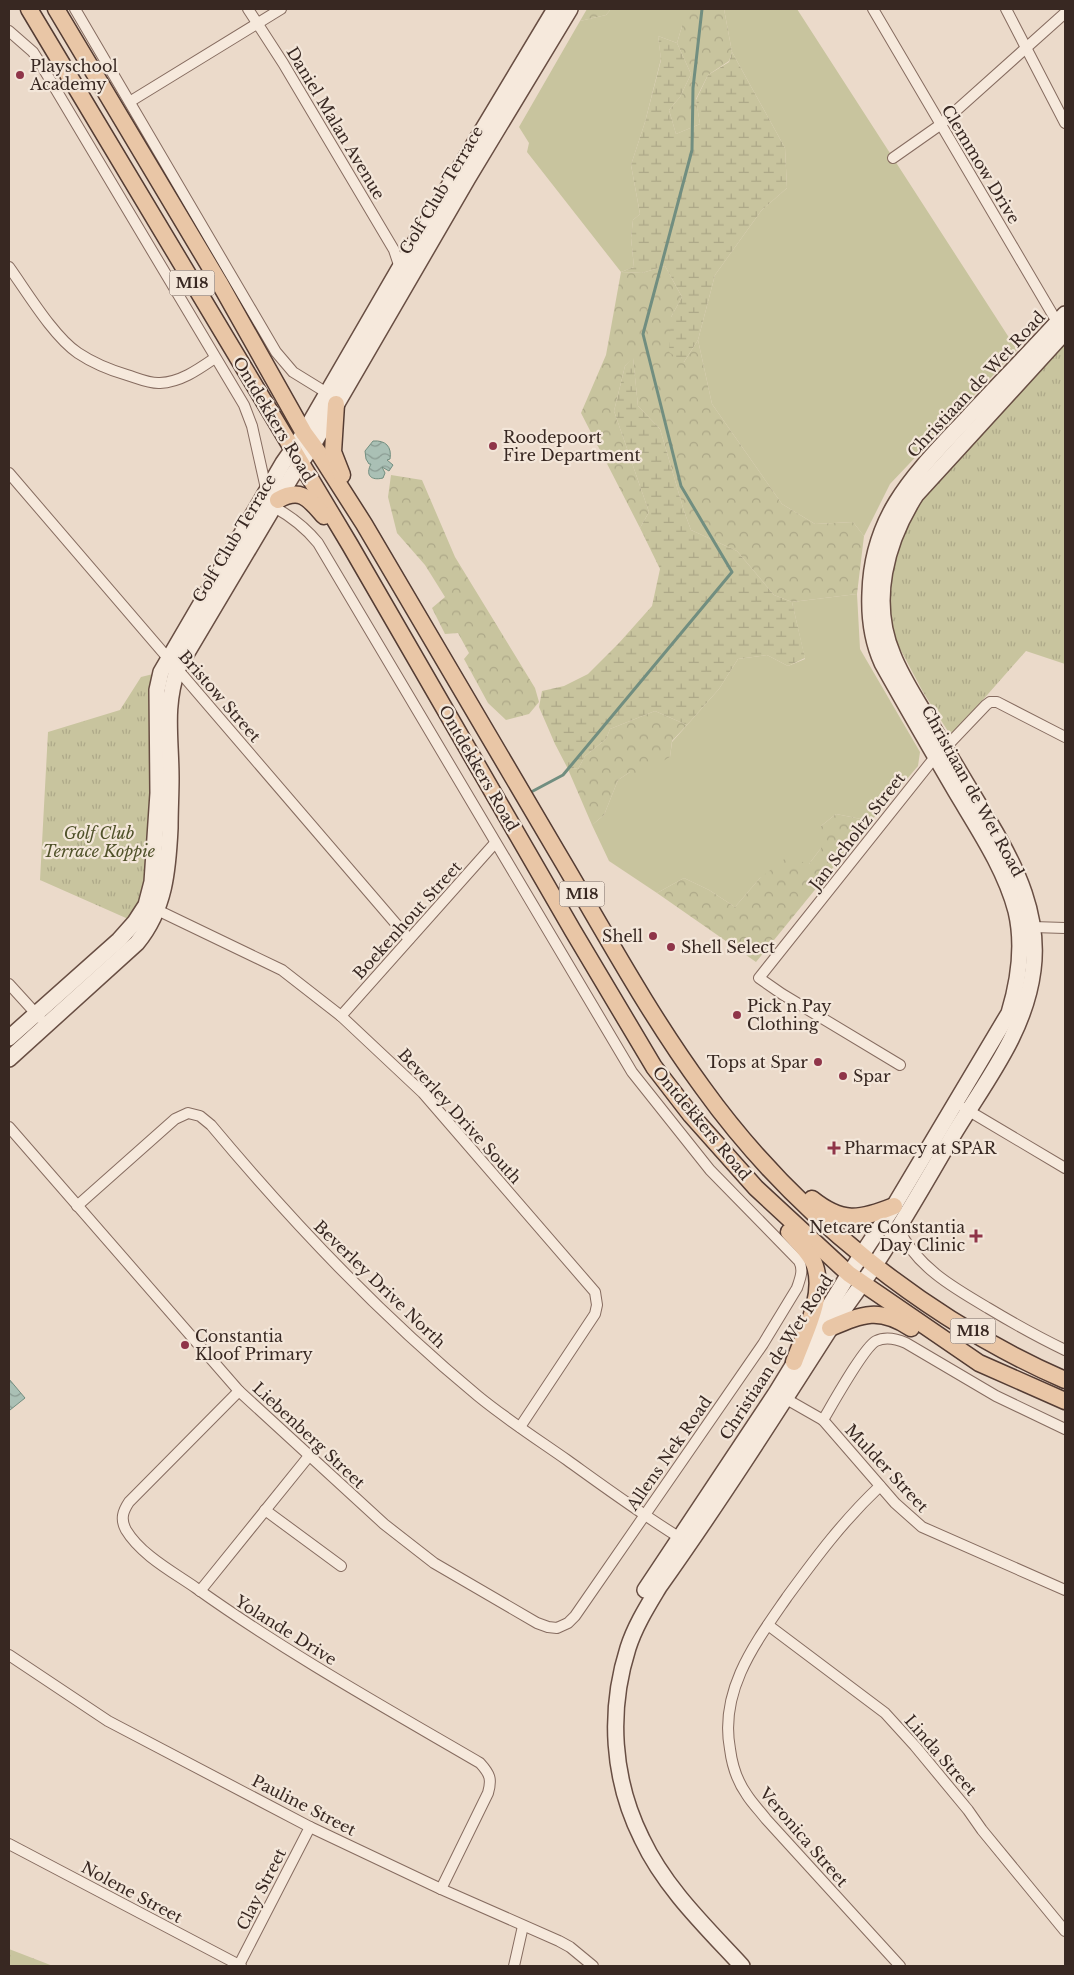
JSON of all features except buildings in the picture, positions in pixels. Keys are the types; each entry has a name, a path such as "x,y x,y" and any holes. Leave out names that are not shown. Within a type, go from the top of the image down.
{"main road":[{"name":"Ontdekkers Road","path":"28,9 350,545 649,1059 691,1115 756,1188 856,1279 979,1363 1065,1401"},
{"name":"Ontdekkers Road","path":"56,9 220,282 308,439 364,524 648,1007 704,1090 764,1162 815,1214 862,1256 956,1322 1027,1363 1065,1380"},
{"name":"Golf Club Terrace","path":"9,1059 41,1020 135,922 151,908 158,793 157,690 162,672 173,663 333,399 405,266 555,9"},
{"name":"Golf Club Terrace","path":"405,266 570,9"},
{"name":"Christiaan de Wet Road","path":"742,1966 692,1913 642,1840 631,1815 618,1764 615,1729 618,1689 629,1647 641,1618 684,1541 781,1396 830,1328 856,1279 862,1256 962,1107 1008,1049 1026,1007 1034,965 1033,927 1025,893 1015,867 940,752 892,684 876,652 869,609 870,578 875,552 883,527 908,484 1063,325"},
{"path":"333,399 333,452 364,524"},
{"path":"273,500 298,494 307,498 350,545"},
{"name":"Christiaan de Wet Road","path":"781,1396 794,1362 856,1279 875,1265 898,1228 1009,1013 1015,993 1019,966 1019,936 1016,912 1008,888 940,752"},
{"name":"Golf Club Terrace","path":"9,1038 41,1020"},
{"path":"691,1115 712,1148 741,1182 800,1244 815,1265 817,1290 813,1308 794,1362"},
{"path":"764,1162 826,1210 835,1214 846,1217 864,1216 875,1214 894,1206"},
{"path":"830,1328 862,1315 883,1315 902,1323 943,1350 979,1363"}],"street":[{"path":"75,9 131,101 276,352 293,372 333,399"},
{"name":"Daniel Malan Avenue","path":"248,9 283,63 405,266"},
{"path":"131,101 281,9"},
{"name":"Clemmow Drive","path":"873,9 940,125 1063,325"},
{"path":"1006,9 1065,123"},
{"path":"893,158 940,125 1065,14"},
{"name":"Ontdekkers Road","path":"9,31 33,52 40,63 244,405 252,426 273,500 308,531 318,543 632,1072 710,1170 802,1266 800,1278 786,1306"},
{"path":"9,266 59,335 77,352 96,363 159,384 176,380 216,358"},
{"name":"Bristow Street","path":"9,473 408,939"},
{"name":"Jan Scholtz Street","path":"900,1065 778,992 760,978 940,752 990,702 997,702 1065,737"},
{"name":"Boekenhout Street","path":"341,1016 495,843"},
{"name":"Beverley Drive South","path":"151,908 282,970 341,1016 423,1093 595,1292 597,1305 595,1314 520,1427"},
{"path":"1033,927 1065,928"},
{"path":"9,984 41,1020"},
{"path":"962,1107 1065,1168"},
{"name":"Beverley Drive North","path":"77,1206 179,1116 188,1113 200,1116 211,1125 313,1242 385,1313 479,1396 644,1515 684,1541"},
{"name":"Liebenberg Street","path":"9,1127 239,1390 384,1524 434,1563 537,1623 557,1628 568,1623 575,1616"},
{"path":"898,1228 904,1242 920,1261 948,1284 1030,1333 1065,1350"},
{"name":"Allens Nek Road","path":"575,1616 763,1344 786,1306"},
{"path":"823,1420 868,1348 882,1339 894,1339 906,1343 996,1396 1065,1429"},
{"name":"Yolande Drive","path":"239,1390 129,1502 123,1512 122,1519 126,1529 134,1540 152,1556 295,1655 480,1763 490,1774 491,1783 488,1793 441,1889"},
{"name":"Mulder Street","path":"781,1396 823,1420 880,1486 922,1527 1065,1590"},
{"path":"200,1591 309,1456"},
{"name":"Veronica Street","path":"880,1486 853,1511 831,1537 768,1625 747,1658 737,1678 730,1705 728,1740 732,1761 746,1794 766,1819 900,1966"},
{"path":"265,1510 341,1566"},
{"name":"Linda Street","path":"768,1625 885,1713 968,1810 982,1830 1065,1931"},
{"name":"Pauline Street","path":"9,1655 108,1721 310,1827 570,1947 593,1966"},
{"name":"Clay Street","path":"240,1966 310,1827"},
{"name":"Nolene Street","path":"9,1844 240,1966"},
{"path":"514,1966 523,1926"}],"green space":[{"path":"587,9 611,9 606,15 580,21"},
{"path":"611,9 682,9 682,26 677,43 658,36 661,59 645,122 631,165 640,214 633,220 631,238 634,267 621,272 527,152 529,143 519,127 580,21 606,15"},
{"path":"682,9 724,9 732,52 729,61 708,75 696,99 700,124 676,134 669,110 680,97 691,74 677,43 682,26"},
{"path":"724,9 797,9 1017,350 890,484 864,536 853,522 815,524 782,504 712,404 698,340 715,275 761,211 787,188 785,148 732,52"},
{"path":"658,36 677,43 691,74 680,97 669,110 676,134 700,124 696,100 708,75 729,62 732,52 785,148 787,188 761,211 715,275 698,340 684,362 669,352 671,317 682,297 665,266 642,273 621,272 634,267 631,238 633,220 640,214 631,165 645,122 661,60"},
{"path":"665,266 682,297 671,317 684,362 698,340 712,404 782,504 815,524 853,522 864,536 857,594 792,602 774,595 737,551 691,530 660,429 638,406 633,358 625,366 614,411 649,512 640,528 581,413 606,355 621,272 642,273"},
{"path":"1065,343 1065,664 1026,651 951,736 923,692 897,643 887,609 887,574 900,533 934,478"},
{"path":"633,357 638,406 660,429 691,530 737,551 774,595 792,602 805,658 788,666 767,655 738,659 719,689 687,725 655,711 610,729 606,739 585,756 578,769 567,767 555,744 539,707 542,691 564,686 588,674 619,643 652,606 660,569 640,528 649,512 614,411 625,366"},
{"path":"391,475 422,480 455,557 535,688 539,702 529,714 506,720 488,703 464,659 469,653 458,633 445,634 432,608 445,597 425,565 397,533 388,497"},
{"path":"857,594 860,649 920,752 918,766 871,821 836,814 821,826 821,848 809,864 760,878 735,907 709,890 684,878 657,893 609,861 592,825 604,815 618,780 630,772 670,757 672,742 719,689 738,659 767,655 788,666 805,659 792,602"},
{"name":"Golf Club Terrace Koppie","path":"161,672 155,846 135,922 40,880 48,732 120,710 141,677"},
{"path":"655,711 687,725 672,741 670,757 637,776 630,772 618,780 604,815 592,825 567,767 578,769 585,756 606,739 610,729"},
{"path":"836,814 871,821 756,962 657,893 684,878 709,890 735,907 760,878 787,857 809,864 821,848 821,826"},
{"path":"9,1949 53,1966 9,1966"}],"water":[{"path":"373,441 385,443 390,451 390,459 387,460 393,465 389,471 382,467 385,473 383,478 375,479 369,474 371,464 366,459 365,451"},
{"path":"9,1379 25,1398 10,1410 9,1408"}],"waterway":[{"path":"533,791 563,775 732,572 681,486 643,334 692,150 693,88 702,9"}],"place":[{"name":"Playschool Academy","path":"20,75"},
{"name":"Roodepoort Fire Department","path":"493,446"},
{"name":"Shell","path":"653,936"},
{"name":"Shell Select","path":"671,947"},
{"name":"Pick n Pay Clothing","path":"737,1015"},
{"name":"Tops at Spar","path":"818,1062"},
{"name":"Spar","path":"843,1076"},
{"name":"Pharmacy at SPAR","path":"834,1148"},
{"name":"Netcare Constantia Day Clinic","path":"976,1236"},
{"name":"Constantia Kloof Primary","path":"185,1345"}]}
